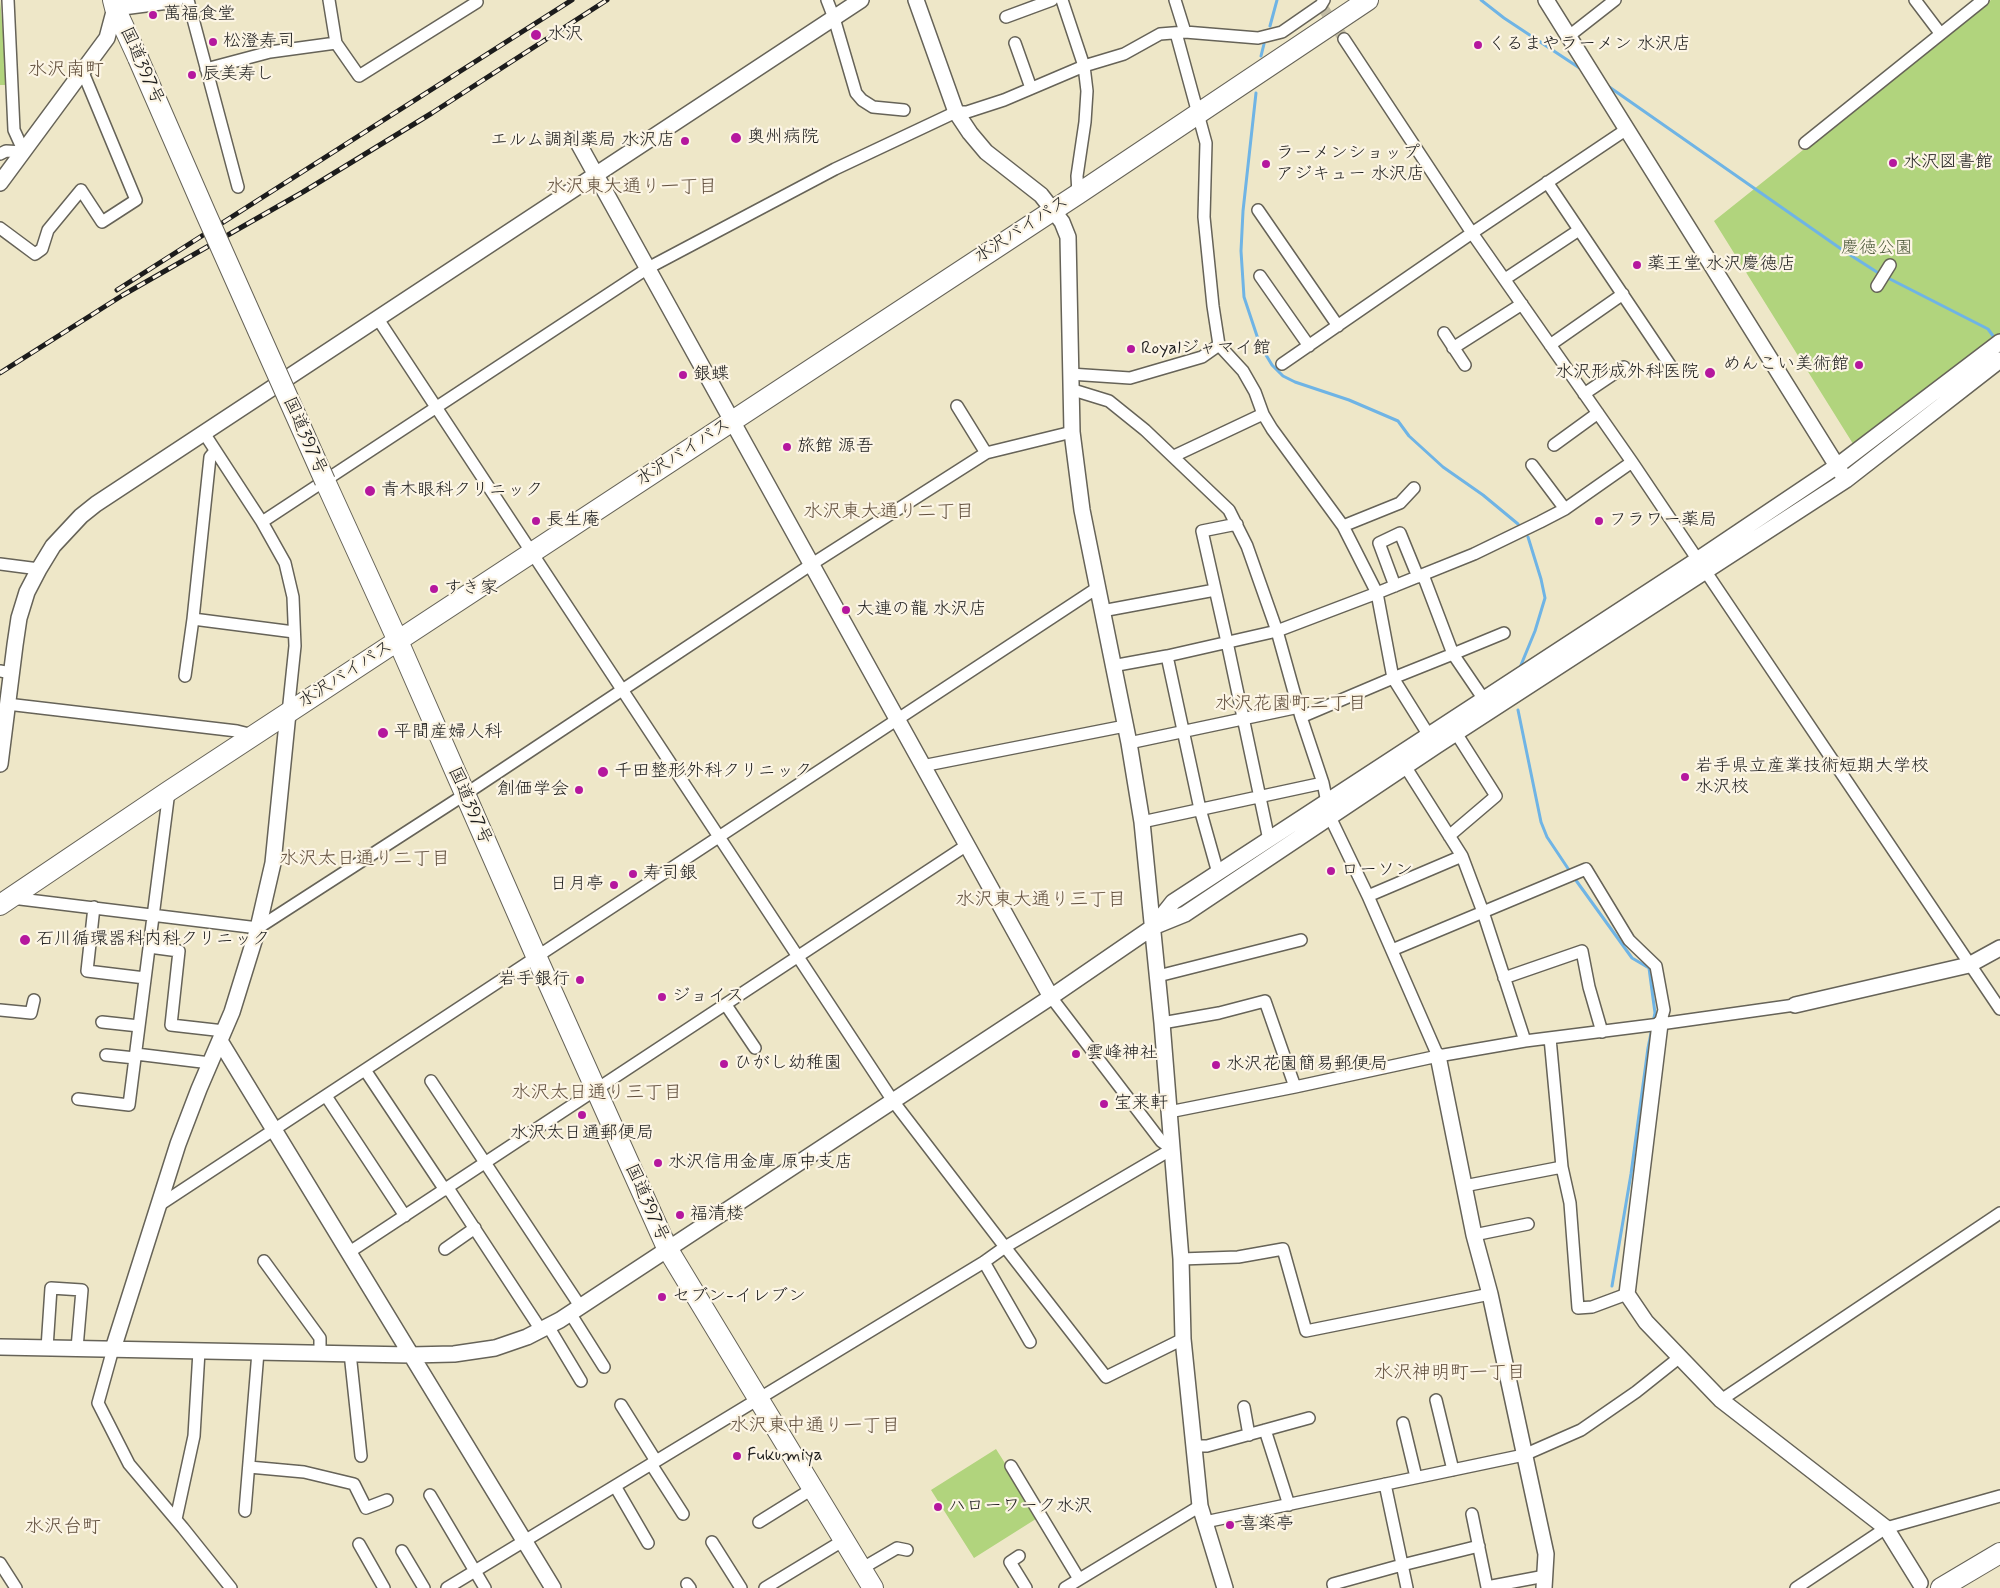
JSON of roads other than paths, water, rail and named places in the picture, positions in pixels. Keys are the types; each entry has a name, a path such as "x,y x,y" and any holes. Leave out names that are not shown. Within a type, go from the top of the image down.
{"highway":[{"name":"水沢バイパス","path":"6,901 169,791 1078,194 1368,0"},
{"name":"国道397号","path":"114,4 324,482 398,641 464,795 667,1248 873,1588"},
{"path":"1941,1588 2000,1553"}],"street":[{"path":"8,0 14,130 24,152"},
{"path":"0,183 107,38 114,4 176,0"},
{"path":"188,0 238,187"},
{"path":"329,0 336,43 359,76 477,2"},
{"path":"827,0 856,93 862,100 873,107 904,110"},
{"path":"0,764 2,724 7,704 6,672 27,592 39,568 67,529 81,516 96,504 861,0"},
{"path":"916,0 956,112 986,152 1041,195 1062,222 1068,237 1072,432 1082,510 1129,743 1142,822 1162,1023 1181,1259 1183,1339 1200,1506 1225,1588"},
{"path":"1006,17 1052,0"},
{"path":"1062,0 1084,66 1087,91 1085,122 1077,176 1078,194"},
{"path":"1175,0 1180,32 1206,143 1204,217 1213,306 1220,345 1242,371 1255,392 1263,414 1272,429 1343,526 1377,593 1393,678 1432,741"},
{"path":"262,522 648,268 834,169 956,112 967,112 1004,100 1084,66 1124,54 1160,34 1180,32 1258,38 1282,32 1321,5 1324,0"},
{"path":"1546,0 1846,480"},
{"path":"1568,36 1615,0"},
{"path":"1915,0 1940,33"},
{"path":"1805,143 1983,0"},
{"path":"1344,39 1472,233 1632,462 2000,1010"},
{"path":"206,70 270,52 336,43"},
{"path":"1015,43 1031,88"},
{"path":"0,228 35,254 42,249 48,230 82,190 102,222 136,200 82,70"},
{"path":"1282,364 1627,129"},
{"path":"576,139 1051,997 1161,1140 1172,1149"},
{"path":"0,154 6,151 24,152"},
{"path":"1547,182 1670,365"},
{"path":"1258,210 1338,326"},
{"path":"1505,279 1579,230"},
{"path":"1879,285 1889,268"},
{"path":"1260,276 1309,346"},
{"path":"1550,345 1623,294"},
{"path":"1453,348 1522,304"},
{"path":"378,318 893,1100 1106,1377 1183,1339"},
{"path":"1444,333 1465,366"},
{"path":"1070,374 1130,378 1202,357 1220,345"},
{"path":"0,1347 410,1355 454,1354 495,1348 527,1337 575,1310 1051,997 1153,927 1185,914 1328,810 1701,565 1837,466 1997,354"},
{"path":"1701,565 1846,480 1997,354"},
{"path":"1584,394 1624,366"},
{"path":"1070,390 1109,402 1146,430 1229,510 1237,524 1247,546 1277,631 1323,784 1328,810 1438,1056 1474,1235 1490,1294 1546,1554 1544,1582 1488,1587 1472,1514"},
{"path":"957,406 986,453"},
{"path":"1554,445 1598,413"},
{"path":"1174,456 1263,414"},
{"path":"6,901 94,907 258,928 464,795 812,564 986,453 1072,432"},
{"path":"204,433 262,522 285,564 293,597 295,646 273,863 270,884 258,928 232,1012 178,1144 113,1349 98,1403 129,1464 231,1588"},
{"path":"185,676 210,457 215,451"},
{"path":"1112,666 1167,656 1277,631 1377,593 1474,554 1565,508 1632,462"},
{"path":"1532,465 1565,508"},
{"path":"1343,526 1400,503 1414,488"},
{"path":"1237,524 1202,532 1269,840"},
{"path":"1394,586 1379,542 1400,533 1453,654 1488,705"},
{"path":"0,564 39,568"},
{"path":"158,1206 1097,588"},
{"path":"1102,612 1215,590"},
{"path":"193,619 294,632"},
{"path":"1129,743 1243,720 1300,712 1393,678 1504,633"},
{"path":"1167,656 1200,809 1218,873"},
{"path":"7,704 237,731 253,736"},
{"path":"1153,927 1173,902 1269,840 1328,810 1405,766 1432,741 1456,733 1488,705"},
{"path":"922,766 1125,726"},
{"path":"1449,836 1496,796 1456,733"},
{"path":"1405,766 1462,856 1483,912 1525,1041"},
{"path":"1142,822 1323,784"},
{"path":"78,1099 129,1104 169,791"},
{"path":"348,1253 966,845"},
{"path":"1368,896 1462,856"},
{"path":"1392,950 1586,869 1630,940 1656,966 1664,1010 1660,1024 1627,1294 1646,1322 1721,1400 1886,1528 1920,1583"},
{"path":"94,907 87,971 145,978"},
{"path":"1158,976 1301,940"},
{"path":"149,947 179,951 171,1025 222,1036 273,1130 552,1588"},
{"path":"1169,1112 1438,1056 1525,1041 1795,1005 1969,965 2000,948"},
{"path":"1504,978 1582,952 1589,987 1602,1032"},
{"path":"0,1010 31,1013 34,1000"},
{"path":"1162,1023 1218,1013 1265,1001 1295,1087"},
{"path":"726,1005 755,1048"},
{"path":"102,1022 139,1026"},
{"path":"1550,1038 1562,1167 1570,1204 1578,1308 1592,1307 1627,1294"},
{"path":"106,1055 210,1063"},
{"path":"365,1070 446,1189 582,1381"},
{"path":"431,1081 485,1164 575,1310 604,1367"},
{"path":"326,1096 406,1216"},
{"path":"447,1588 984,1262 1005,1247 1172,1149"},
{"path":"1464,1186 1562,1167"},
{"path":"1721,1400 2000,1213"},
{"path":"1474,1235 1528,1224"},
{"path":"445,1249 475,1228"},
{"path":"1181,1259 1238,1257 1283,1249 1306,1331 1490,1294"},
{"path":"264,1261 320,1338 320,1352"},
{"path":"984,1262 1030,1342"},
{"path":"47,1348 51,1288 82,1290 77,1348"},
{"path":"176,1519 194,1436 198,1351"},
{"path":"246,1511 258,1352"},
{"path":"350,1353 361,1456"},
{"path":"1205,1522 1524,1455 1581,1430 1636,1392 1680,1357"},
{"path":"1436,1400 1453,1470"},
{"path":"621,1405 683,1514"},
{"path":"1244,1407 1249,1435"},
{"path":"1195,1446 1207,1446 1309,1418"},
{"path":"1403,1423 1416,1477"},
{"path":"1265,1430 1289,1504"},
{"path":"1010,1466 1080,1579"},
{"path":"249,1467 304,1472 354,1484 366,1508 387,1500"},
{"path":"1385,1484 1406,1588"},
{"path":"614,1486 648,1543"},
{"path":"760,1522 812,1488"},
{"path":"430,1494 485,1588"},
{"path":"1796,1588 1886,1528 2000,1496"},
{"path":"1067,1587 1200,1506"},
{"path":"766,1588 844,1540"},
{"path":"712,1542 741,1588"},
{"path":"359,1544 384,1588"},
{"path":"1334,1588 1333,1584 1402,1564 1479,1546"},
{"path":"861,1569 897,1548 908,1550"},
{"path":"402,1551 424,1588"},
{"path":"1019,1556 1010,1562 1026,1588"},
{"path":"0,1562 16,1588"}],"waterway":[{"path":"1270,26 1277,0"},
{"path":"1481,0 1504,18 1581,69"},
{"path":"1261,56 1264,44"},
{"path":"1605,84 1844,251 1880,274"},
{"path":"1256,93 1243,211 1241,251 1244,297 1260,345 1272,365 1283,376 1295,382 1349,400 1398,421 1409,436 1443,467 1483,495 1518,524"},
{"path":"1886,277 1988,329 1996,340"},
{"path":"1521,665 1535,631 1545,598 1528,537"},
{"path":"1518,710 1541,822 1547,837 1632,958 1649,968 1655,1013 1653,1022"},
{"path":"1612,1286 1631,1174 1652,1028"}],"tunnel":[{"path":"1321,5 1344,39"}],"railway":[{"path":"117,290 572,0"},
{"path":"0,373 123,295 303,192 432,113 607,0"}],"place":[{"name":"萬福食堂","path":"153,15"},
{"name":"水沢","path":"536,35"},
{"name":"松澄寿司","path":"213,42"},
{"name":"くるまやラーメン 水沢店","path":"1478,45"},
{"name":"辰美寿し","path":"192,75"},
{"name":"奥州病院","path":"736,138"},
{"name":"エルム調剤薬局 水沢店","path":"685,141"},
{"name":"水沢図書館","path":"1893,163"},
{"name":"ラーメンショップ アジキュー 水沢店","path":"1266,164"},
{"name":"薬王堂 水沢慶徳店","path":"1637,265"},
{"name":"Royalジャマイ館","path":"1131,349"},
{"name":"めんこい美術館","path":"1859,365"},
{"name":"水沢形成外科医院","path":"1710,373"},
{"name":"銀蝶","path":"683,375"},
{"name":"旅館 源吾","path":"787,447"},
{"name":"青木眼科クリニック","path":"370,491"},
{"name":"長生庵","path":"536,521"},
{"name":"フラワー薬局","path":"1599,521"},
{"name":"すき家","path":"434,589"},
{"name":"大連の龍 水沢店","path":"846,610"},
{"name":"平間産婦人科","path":"383,733"},
{"name":"千田整形外科クリニック","path":"603,772"},
{"name":"岩手県立産業技術短期大学校 水沢校","path":"1685,777"},
{"name":"創価学会","path":"579,790"},
{"name":"ローソン","path":"1331,871"},
{"name":"寿司銀","path":"633,874"},
{"name":"日月亭","path":"614,885"},
{"name":"石川循環器科内科クリニック","path":"25,940"},
{"name":"岩手銀行","path":"580,980"},
{"name":"ジョイス","path":"662,997"},
{"name":"雲峰神社","path":"1076,1054"},
{"name":"ひがし幼稚園","path":"724,1064"},
{"name":"水沢花園簡易郵便局","path":"1216,1065"},
{"name":"宝来軒","path":"1104,1104"},
{"name":"水沢太日通郵便局","path":"582,1115"},
{"name":"水沢信用金庫 原中支店","path":"658,1163"},
{"name":"福清楼","path":"680,1215"},
{"name":"セブン-イレブン","path":"662,1297"},
{"name":"Fukumiya","path":"737,1456"},
{"name":"ハローワーク水沢","path":"938,1507"},
{"name":"喜楽亭","path":"1230,1525"}],"district":[{"name":"水沢南町","path":"66,71"},
{"name":"水沢東大通り一丁目","path":"632,188"},
{"name":"水沢東大通り二丁目","path":"889,513"},
{"name":"水沢花園町二丁目","path":"1291,705"},
{"name":"水沢太日通り二丁目","path":"365,860"},
{"name":"水沢東大通り三丁目","path":"1041,901"},
{"name":"水沢太日通り三丁目","path":"597,1094"},
{"name":"水沢神明町一丁目","path":"1450,1374"},
{"name":"水沢東中通り一丁目","path":"815,1427"},
{"name":"水沢台町","path":"63,1528"}],"park label":[{"name":"慶徳公園","path":"1877,249"}]}
